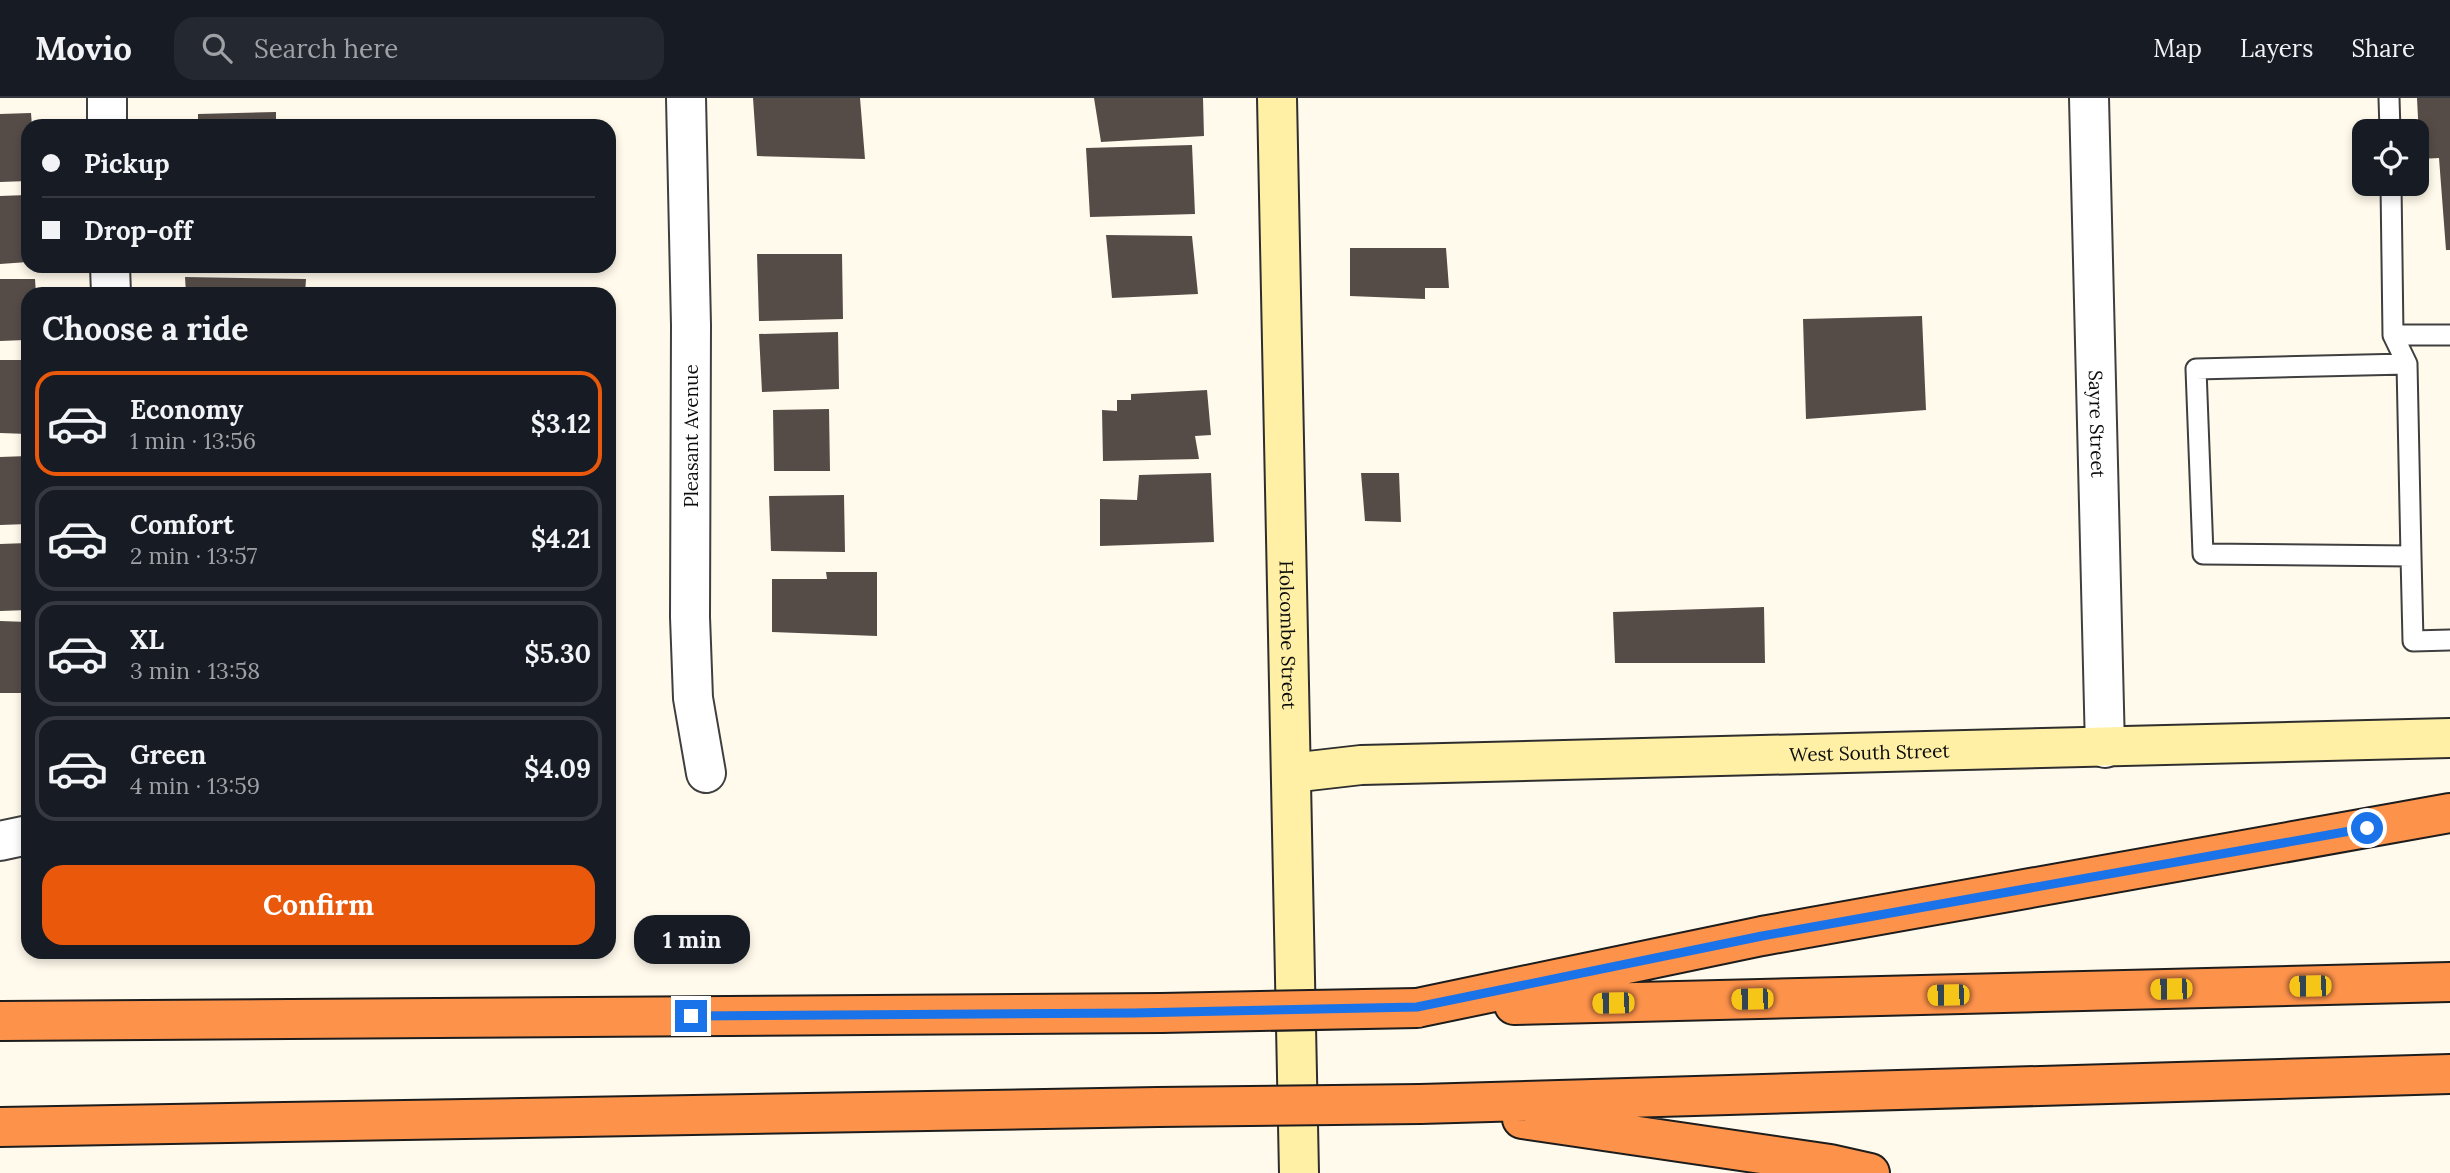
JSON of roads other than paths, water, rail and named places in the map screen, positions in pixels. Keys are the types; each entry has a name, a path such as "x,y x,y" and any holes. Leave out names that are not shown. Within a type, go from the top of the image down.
{"highway":[{"path":"1417,1007 1762,936 2450,813"},
{"path":"0,1021 1161,1013 2450,982"},
{"path":"0,1127 1420,1104 2450,1074"},
{"path":"1420,1104 1830,1164 1870,1173"}],"street":[{"path":"107,98 107,119"},
{"name":"Pleasant Avenue","path":"686,98 691,325 690,617 693,698 706,773"},
{"name":"Holcombe Street","path":"1277,98 1299,1173"},
{"name":"Sayre Street","path":"2089,98 2105,748"},
{"name":"West South Street","path":"1291,773 1361,765 2450,738"},
{"path":"0,841 21,836"}],"lane":[{"path":"2389,98 2390,119"},
{"path":"2391,196 2393,335 2407,365 2413,641 2450,640"},
{"path":"2393,335 2450,335"},
{"path":"2407,365 2196,369 2203,554 2411,556"}]}
